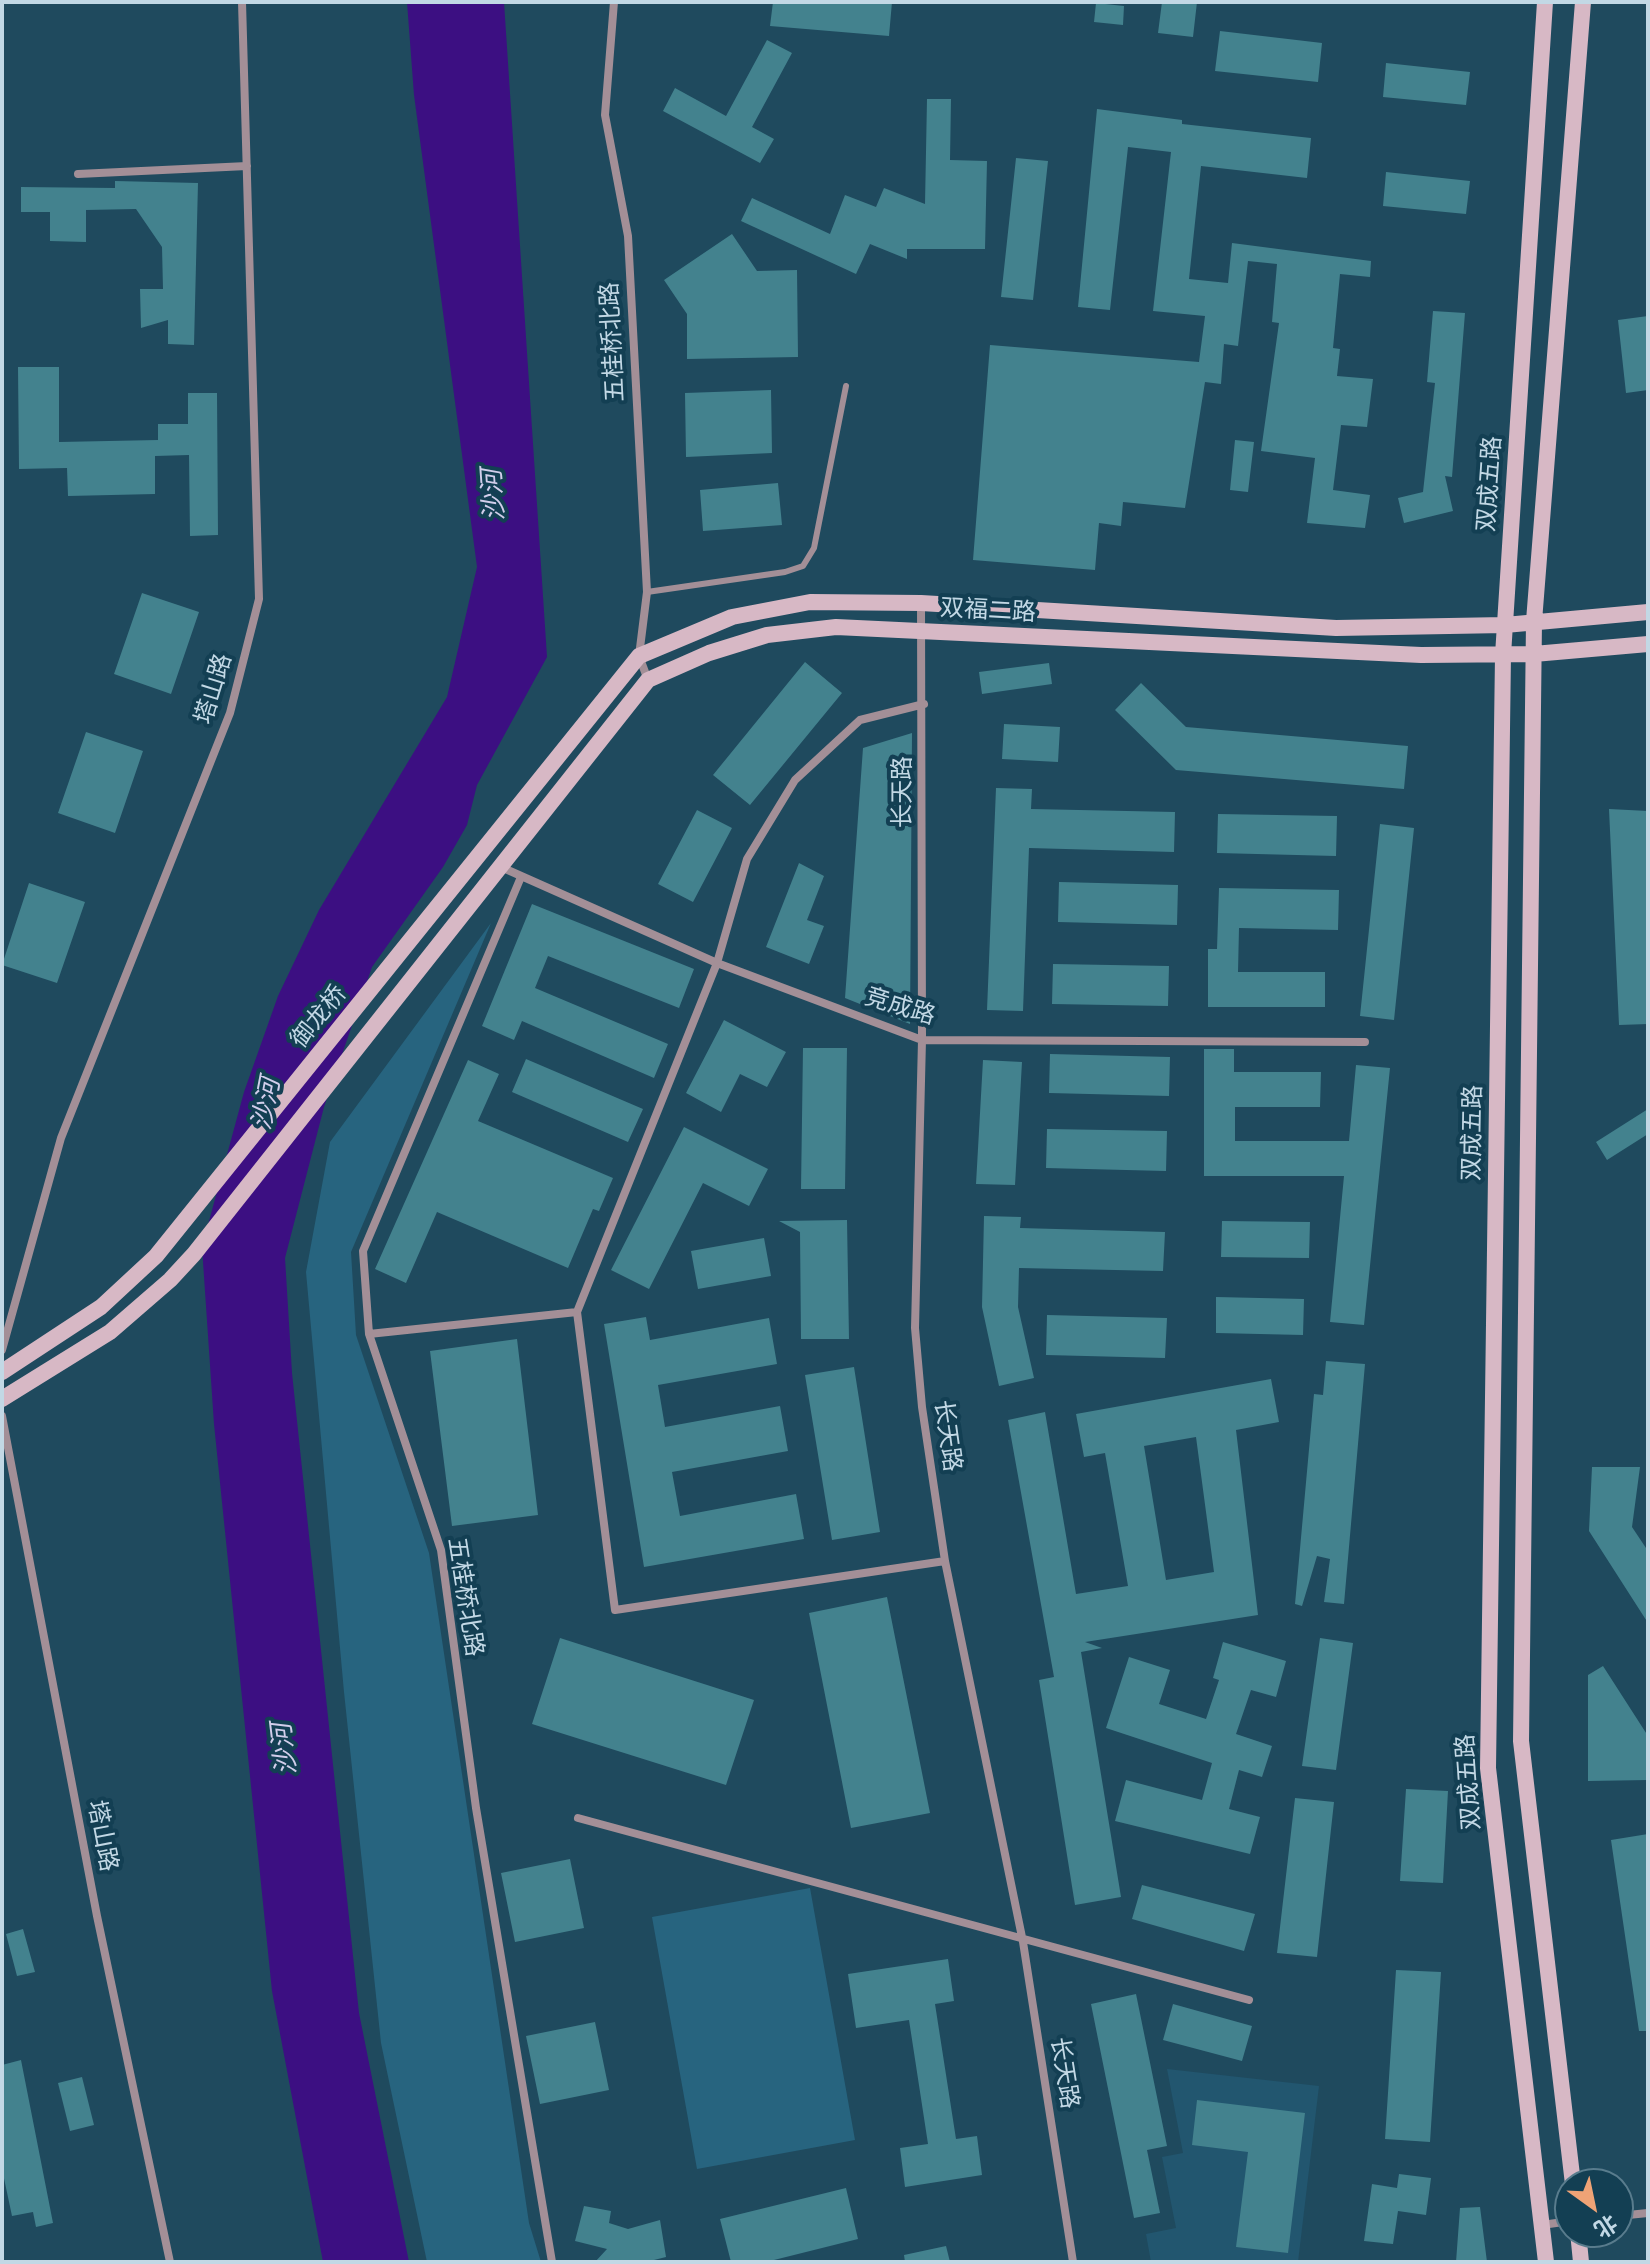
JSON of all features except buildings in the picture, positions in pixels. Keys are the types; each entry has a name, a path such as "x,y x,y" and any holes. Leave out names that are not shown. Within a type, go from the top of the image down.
{"street":[{"name":"塔山路","path":"2,1350 61,1138 230,713 259,599 242,2"},
{"name":"五桂桥北路","path":"614,2 605,115 628,236 647,592 639,656 648,680"},
{"name":"双成五路","path":"1545,2 1503,655 1488,1768 1546,2262"},
{"path":"1571,2168 1521,1741 1534,621 1583,2"},
{"path":"78,174 247,166"},
{"name":"双福二路","path":"476,862 639,656 732,617 767,609 810,602 921,603 1336,628 1505,625 1648,612"},
{"name":"长天路","path":"921,603 924,704 922,1040 915,1328 922,1407 945,1561 1023,1942 1073,2262"},
{"name":"双福二路","path":"455,927 648,680 709,653 767,635 836,627 1405,654 1534,654 1648,644"},
{"path":"924,704 860,720 795,780 747,859 717,963 577,1312 615,1610 945,1561"},
{"name":"御龙桥","path":"2,1372 101,1307 156,1256 476,862"},
{"name":"竞成路","path":"501,867 717,963 922,1040 1365,1042"},
{"name":"五桂桥北路","path":"521,877 363,1251 369,1334 441,1550 476,1808 552,2262"},
{"name":"御龙桥","path":"2,1399 110,1332 170,1280 218,1226 455,927"},
{"path":"369,1334 577,1312"},
{"name":"塔山路","path":"2,1416 97,1916 170,2262"},
{"path":"578,1818 1023,1942 1249,2000"},
{"path":"1542,2225 1554,2223"}],"lane":[{"path":"647,592 785,572 803,566 814,548 846,386"}],"shaded area":[{"path":"491,923 351,1252 356,1335 429,1553 529,2223 541,2262 427,2262 381,2043 344,1692 306,1272 330,1142"},
{"path":"810,1888 855,2140 697,2169 652,1917"},
{"path":"1167,2069 1319,2086 1298,2262 1151,2262 1146,2234 1176,2228 1162,2157 1183,2153"}],"water":[{"name":"沙河","path":"407,2 504,2 547,657 477,785 467,825 443,867 372,967 324,1107 285,1258 292,1373 359,2013 409,2262 323,2262 272,1991 214,1424 202,1247 244,1092 278,996 319,910 447,697 477,567 414,95"}]}
